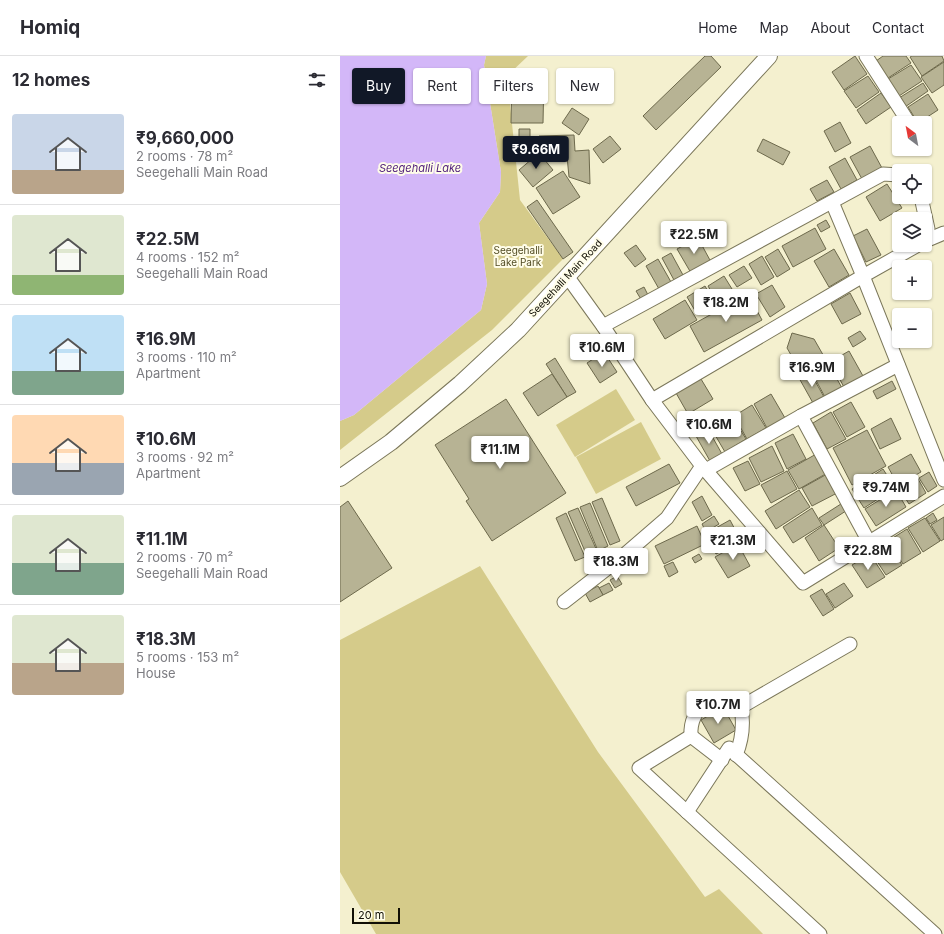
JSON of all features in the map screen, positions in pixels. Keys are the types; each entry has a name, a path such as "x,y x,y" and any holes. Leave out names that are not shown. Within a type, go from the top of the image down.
{"street":[{"name":"Seegehalli Main Road","path":"340,478 391,442 460,384 518,330 769,56"},
{"path":"866,56 905,116"},
{"path":"602,326 883,174 892,175"},
{"path":"832,202 944,480"},
{"path":"932,238 944,233"},
{"path":"652,400 906,252"},
{"path":"567,276 652,400 704,468 803,583 944,496"},
{"path":"564,602 623,556 667,518 704,468 898,365"},
{"path":"801,416 869,542"},
{"path":"741,707 850,644"},
{"path":"691,736 692,720 695,714 707,703 721,700 735,703 741,707"},
{"path":"736,755 740,746 743,727 741,707"},
{"path":"691,736 722,760"},
{"path":"691,736 639,768 820,934"},
{"path":"688,812 729,748 935,934"}],"green space":[{"name":"Seegehalli Lake Park","path":"486,56 528,56 515,68 484,68"},
{"name":"Seegehalli Lake Park","path":"490,104 510,104 520,200 563,259 492,330 340,450 340,421 354,415 481,310 487,284 479,223 500,192 501,172"},
{"path":"616,389 635,420 575,457 556,425"},
{"path":"641,422 661,459 596,494 576,457"},
{"path":"480,566 598,752 705,897 719,889 763,934 376,934 340,872 340,640"}],"water":[{"name":"Seegehalli Lake","path":"340,56 486,56 484,68 479,68 479,104 490,104 501,172 500,192 479,223 487,284 481,310 354,415 340,421"}],"building":[{"path":"705,56 711,56 721,67 656,130 643,116"},
{"path":"855,56 867,74 844,90 832,72"},
{"path":"883,56 906,56 911,63 888,78 876,61"},
{"path":"942,56 944,61 922,76 910,57"},
{"path":"944,62 944,85 932,93 921,77"},
{"path":"911,65 922,81 899,96 888,79"},
{"path":"868,76 879,92 856,108 844,91"},
{"path":"923,83 928,91 905,107 899,98"},
{"path":"881,93 891,107 866,124 857,110"},
{"path":"928,94 938,110 929,116 914,116 908,107"},
{"path":"511,104 543,104 543,123 511,123"},
{"path":"572,108 589,119 579,135 562,123"},
{"path":"840,122 851,143 835,152 824,131"},
{"path":"519,129 530,129 530,138 519,137"},
{"path":"574,135 575,151 589,150 590,184 569,177 567,156 547,156 546,151 539,152 539,136"},
{"path":"610,136 621,149 603,163 593,149"},
{"path":"763,139 790,152 783,165 757,151"},
{"path":"870,146 882,168 862,179 850,157"},
{"path":"539,153 553,170 533,187 519,170"},
{"path":"845,158 857,180 841,189 829,167"},
{"path":"563,171 580,197 553,214 536,188"},
{"path":"827,180 834,192 817,201 810,189"},
{"path":"887,184 892,192 892,204 900,204 902,208 892,212 892,214 880,221 866,197"},
{"path":"537,200 573,252 563,259 527,207"},
{"path":"826,220 830,227 821,232 817,225"},
{"path":"815,228 826,249 793,267 782,246"},
{"path":"867,229 881,255 866,262 853,236"},
{"path":"698,238 711,262 691,273 677,249"},
{"path":"636,245 646,259 635,267 624,253"},
{"path":"778,249 790,269 777,277 765,257"},
{"path":"834,249 849,275 829,287 814,261"},
{"path":"671,253 683,275 674,280 662,258"},
{"path":"762,256 774,277 761,285 749,264"},
{"path":"658,259 671,282 659,289 646,266"},
{"path":"744,266 752,278 737,287 729,275"},
{"path":"724,276 732,289 715,298 708,286"},
{"path":"772,285 785,307 770,317 756,294"},
{"path":"705,286 715,304 697,314 687,297"},
{"path":"644,287 649,297 642,301 636,291"},
{"path":"850,293 861,314 842,324 831,304"},
{"path":"748,294 762,320 704,352 690,326"},
{"path":"685,300 697,320 665,339 653,319"},
{"path":"860,331 866,339 853,347 848,338"},
{"path":"792,333 814,339 826,360 802,374 787,348"},
{"path":"849,351 863,376 844,387 830,362"},
{"path":"604,352 617,372 600,383 587,363"},
{"path":"555,358 576,392 567,397 546,364"},
{"path":"828,363 842,388 825,397 812,373"},
{"path":"810,372 824,397 813,403 799,378"},
{"path":"552,374 567,397 538,416 523,393"},
{"path":"701,379 713,399 688,414 676,393"},
{"path":"892,381 896,389 877,399 873,391"},
{"path":"771,394 785,418 767,428 754,404"},
{"path":"506,399 566,493 492,541 466,501 469,499 435,445"},
{"path":"851,402 865,427 847,437 833,412"},
{"path":"752,405 766,428 747,439 734,416"},
{"path":"831,412 846,439 827,449 813,423"},
{"path":"732,416 746,439 725,452 711,428"},
{"path":"891,418 901,439 880,449 871,429"},
{"path":"708,429 722,454 710,461 696,436"},
{"path":"867,430 886,466 852,485 833,448"},
{"path":"793,434 806,459 787,469 775,443"},
{"path":"772,446 784,471 761,482 749,458"},
{"path":"818,453 829,472 799,489 788,470"},
{"path":"911,454 921,472 898,485 888,467"},
{"path":"748,461 760,484 745,491 733,468"},
{"path":"669,464 680,483 636,506 626,487"},
{"path":"883,469 895,488 864,508 852,489"},
{"path":"787,471 797,489 771,503 761,485"},
{"path":"929,472 937,486 928,492 919,478"},
{"path":"829,473 839,492 812,506 802,488"},
{"path":"917,477 926,493 909,504 899,488"},
{"path":"799,490 810,507 776,529 765,511"},
{"path":"896,490 906,507 876,526 865,509"},
{"path":"702,496 712,515 702,521 692,502"},
{"path":"602,498 620,541 610,545 592,502"},
{"path":"348,501 392,568 340,602 340,507"},
{"path":"844,502 849,509 824,525 819,518"},
{"path":"590,503 608,546 598,551 580,507"},
{"path":"578,508 597,551 587,556 568,512"},
{"path":"812,508 822,525 793,543 783,527"},
{"path":"566,513 585,557 575,561 556,518"},
{"path":"933,513 937,520 930,524 926,518"},
{"path":"714,516 719,524 706,532 702,524"},
{"path":"944,517 944,539 941,541 931,525"},
{"path":"925,518 940,541 923,552 908,528"},
{"path":"730,520 741,541 716,554 705,534"},
{"path":"824,525 839,548 819,561 805,538"},
{"path":"697,526 705,544 664,564 655,546"},
{"path":"907,529 921,553 903,564 888,541"},
{"path":"887,542 902,565 886,575 871,552"},
{"path":"738,544 750,566 728,578 715,557"},
{"path":"699,554 702,559 695,563 692,558"},
{"path":"870,554 885,577 867,588 852,565"},
{"path":"673,562 678,572 669,577 664,566"},
{"path":"617,576 622,584 615,588 610,580"},
{"path":"609,583 613,590 603,595 599,588"},
{"path":"844,583 853,596 835,608 826,594"},
{"path":"598,586 603,595 590,602 585,593"},
{"path":"822,589 834,609 823,616 810,596"},
{"path":"723,707 736,730 714,743 701,720"}]}
